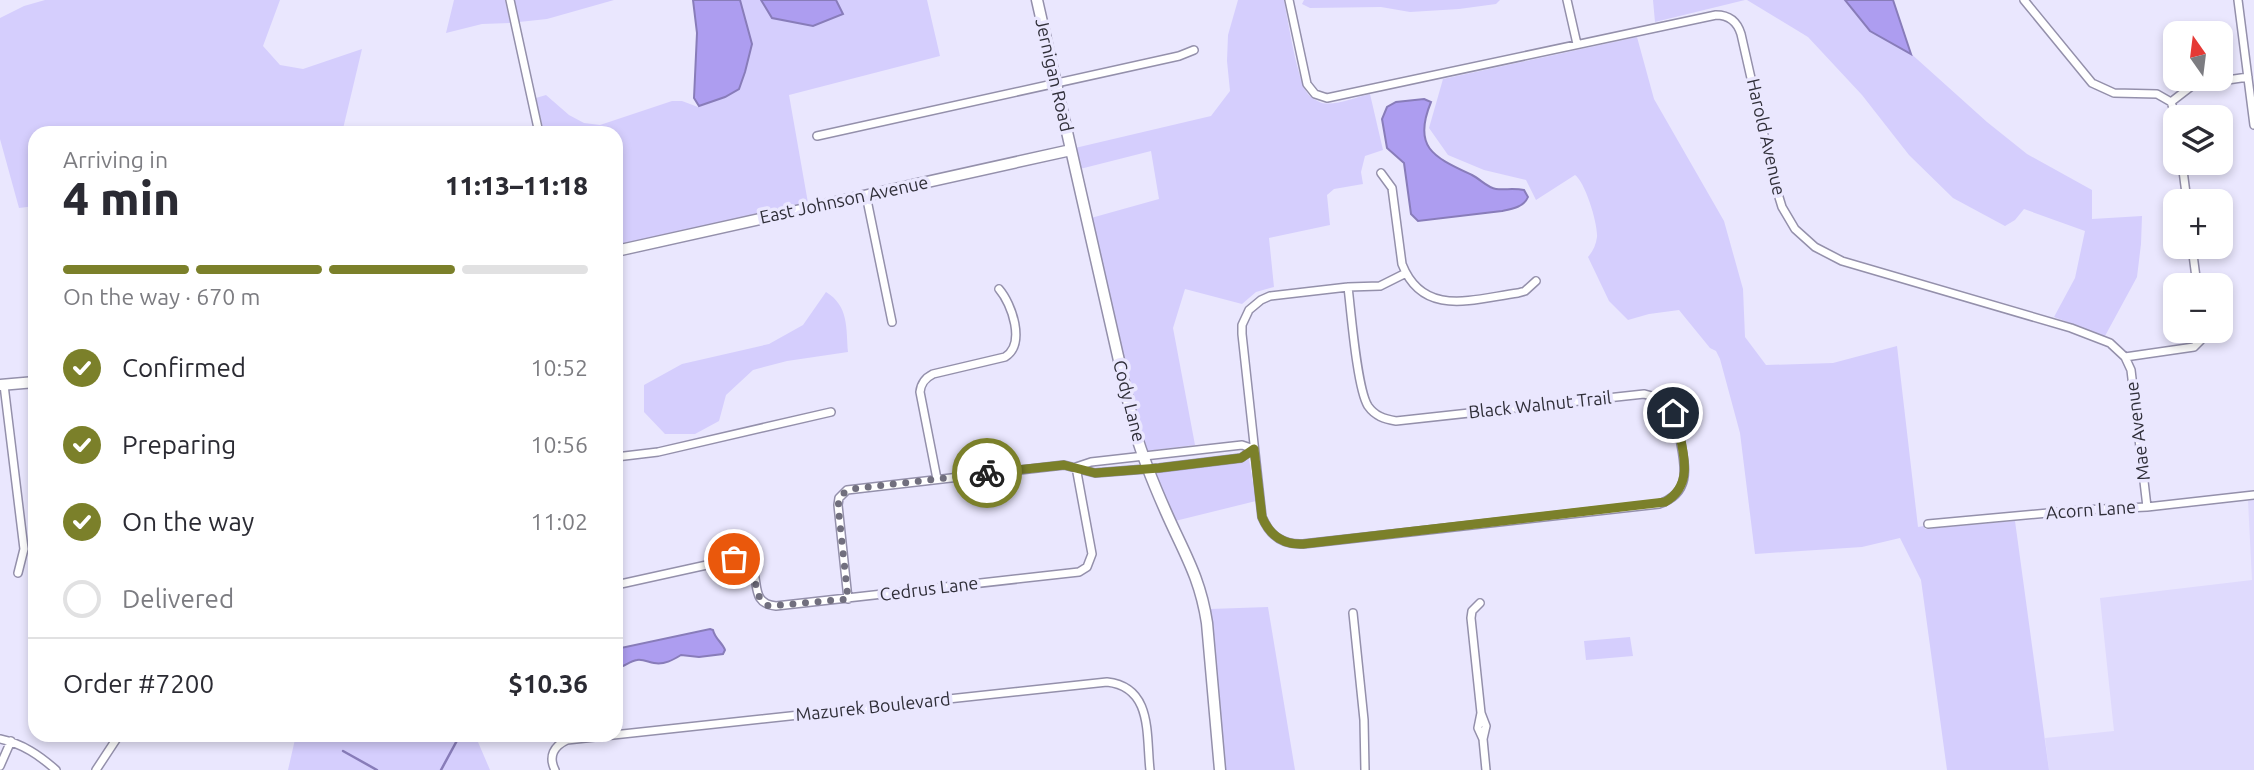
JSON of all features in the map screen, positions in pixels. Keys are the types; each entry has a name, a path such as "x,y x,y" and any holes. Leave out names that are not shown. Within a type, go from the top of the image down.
{"street":[{"path":"510,0 537,126"},
{"name":"Jernigan Road","path":"1037,0 1071,150"},
{"name":"Harold Avenue","path":"1289,0 1307,84 1310,90 1321,98 1716,15 1729,18 1739,27 1741,34 1782,207 1795,229 1805,239 1833,257 1858,267 2071,328 2110,343 2125,357"},
{"path":"1567,0 1577,44"},
{"path":"2024,0 2092,83 2114,93 2157,94 2172,105"},
{"path":"2238,0 2254,125"},
{"path":"817,136 1179,56 1194,50"},
{"path":"2171,102 2193,85 2248,77"},
{"name":"East Johnson Avenue","path":"623,249 1071,150"},
{"name":"Cody Lane","path":"1071,150 1131,416 1147,468 1167,516 1190,560 1204,601 1220,770"},
{"path":"1381,173 1392,188 1401,258 1406,273 1413,284 1429,296 1452,302 1518,293 1525,291 1536,281"},
{"path":"866,195 892,321"},
{"name":"Black Walnut Trail","path":"1348,286 1363,395 1372,411 1379,416 1396,421 1644,394 1660,400 1677,421 1685,468 1682,485 1672,498 1659,504 1293,545 1278,539 1262,517 1242,334 1245,317 1254,305 1270,296 1348,286 1380,286 1406,273"},
{"path":"937,479 921,386 928,376 1005,357 1016,347 1009,304 999,289"},
{"path":"2125,357 2196,346 2198,343"},
{"name":"Mae Avenue","path":"2125,357 2131,370 2147,507"},
{"path":"18,573 24,549 2,385 28,383"},
{"path":"623,456 658,452 831,412"},
{"path":"1076,467 1091,462 1242,445 1254,449"},
{"path":"848,599 838,505 842,494 852,489 1064,465 1095,473 1147,468 1241,458 1254,449"},
{"name":"Cedrus Lane","path":"623,584 740,560 754,571 757,593 769,606 1079,572 1091,561 1092,549 1076,467"},
{"name":"Acorn Lane","path":"1928,524 2081,510 2147,507 2254,495"},
{"path":"1480,603 1472,611 1471,618 1481,713 1486,726 1483,738 1486,770"},
{"path":"1353,613 1364,720 1365,770"},
{"name":"Mazurek Boulevard","path":"623,734 1107,682 1125,686 1138,697 1142,705 1150,770"},
{"path":"0,739 11,741 36,753 57,770"},
{"path":"0,766 11,741"},
{"path":"96,770 114,742"},
{"name":"Mazurek Boulevard","path":"555,770 552,754 563,742"}],"shaded area":[{"path":"45,0 280,0 263,46 280,65 303,69 362,49 344,126 28,126 28,207 19,208 0,139 0,18 24,6"},
{"path":"454,0 505,0 510,23 482,24 446,33"},
{"path":"514,0 614,0 547,19 519,22"},
{"path":"693,0 740,0 752,44 739,89 699,106 694,98 697,33"},
{"path":"740,0 761,0 772,18 843,14 836,0 927,0 940,56 789,95 808,203 623,243 623,126 542,126 536,98 546,95 569,115 584,123 600,125 672,101 682,101 698,107 725,97 743,15"},
{"path":"761,0 836,0 843,14 813,26 772,18"},
{"path":"1238,0 1284,0 1297,63 1308,94 1328,104 1370,94 1383,150 1365,156 1361,172 1363,184 1334,189 1327,195 1330,225 1269,238 1274,287 1256,292 1242,304 1185,289 1173,328 1195,445 1146,451 1091,218 1159,199 1151,151 1080,169 1075,148 1211,116 1230,91 1228,35"},
{"path":"1304,0 1500,0 1496,4 1459,9 1410,12 1381,7 1310,8 1302,4"},
{"path":"1653,0 1745,0 1655,22"},
{"path":"1747,0 1845,0 1870,31 1908,51 2027,154 2092,190 2092,219 2142,216 2137,277 2105,336 2054,317 2075,278 2085,231 2024,209 2015,220 2005,226 1953,198 1909,155 1862,95 1808,37"},
{"path":"1845,0 1893,0 1911,54 1870,31"},
{"path":"1637,37 1654,99 1724,221 1743,289 1745,337 1766,365 1833,363 1897,346 1918,527 1924,526 1925,529 2015,521 2049,770 1947,770 1921,580 1900,538 1862,547 1755,554 1740,433 1716,351 1710,348 1679,310 1628,320 1609,301 1588,257 1595,245 1597,231 1587,194 1575,175 1536,200 1526,180 1484,170 1448,155 1429,128 1443,79"},
{"path":"1424,99 1431,102 1424,130 1430,149 1437,156 1493,188 1524,190 1528,197 1524,203 1502,211 1418,221 1411,214 1404,163 1387,148 1382,119 1387,107 1396,102"},
{"path":"826,292 843,311 848,352 787,361 753,370 726,395 719,421 695,434 665,434 644,412 644,385 682,364 769,344 803,325"},
{"path":"1249,459 1256,501 1175,521 1154,473 1242,463"},
{"path":"2254,500 2254,770 2049,770 2045,738 2114,731 2100,598 2252,580 2248,501"},
{"path":"1268,607 1295,770 1224,770 1210,609"},
{"path":"710,629 725,650 723,654 699,657 681,655 661,663 637,660 623,666 623,648"},
{"path":"1630,637 1633,656 1586,660 1584,641"},
{"path":"294,742 478,742 490,770 288,770"}],"waterway":[{"path":"441,770 456,742"},
{"path":"343,751 377,770"}],"way so far":[{"path":"734,559 749,565 754,571 759,598 769,606 848,599 838,505 842,494 852,489 987,473"}],"route":[{"path":"987,473 1064,465 1095,473 1159,468 1241,458 1254,449 1262,517 1271,533 1293,545 1665,502 1678,492 1685,476 1677,421 1673,413"}]}
